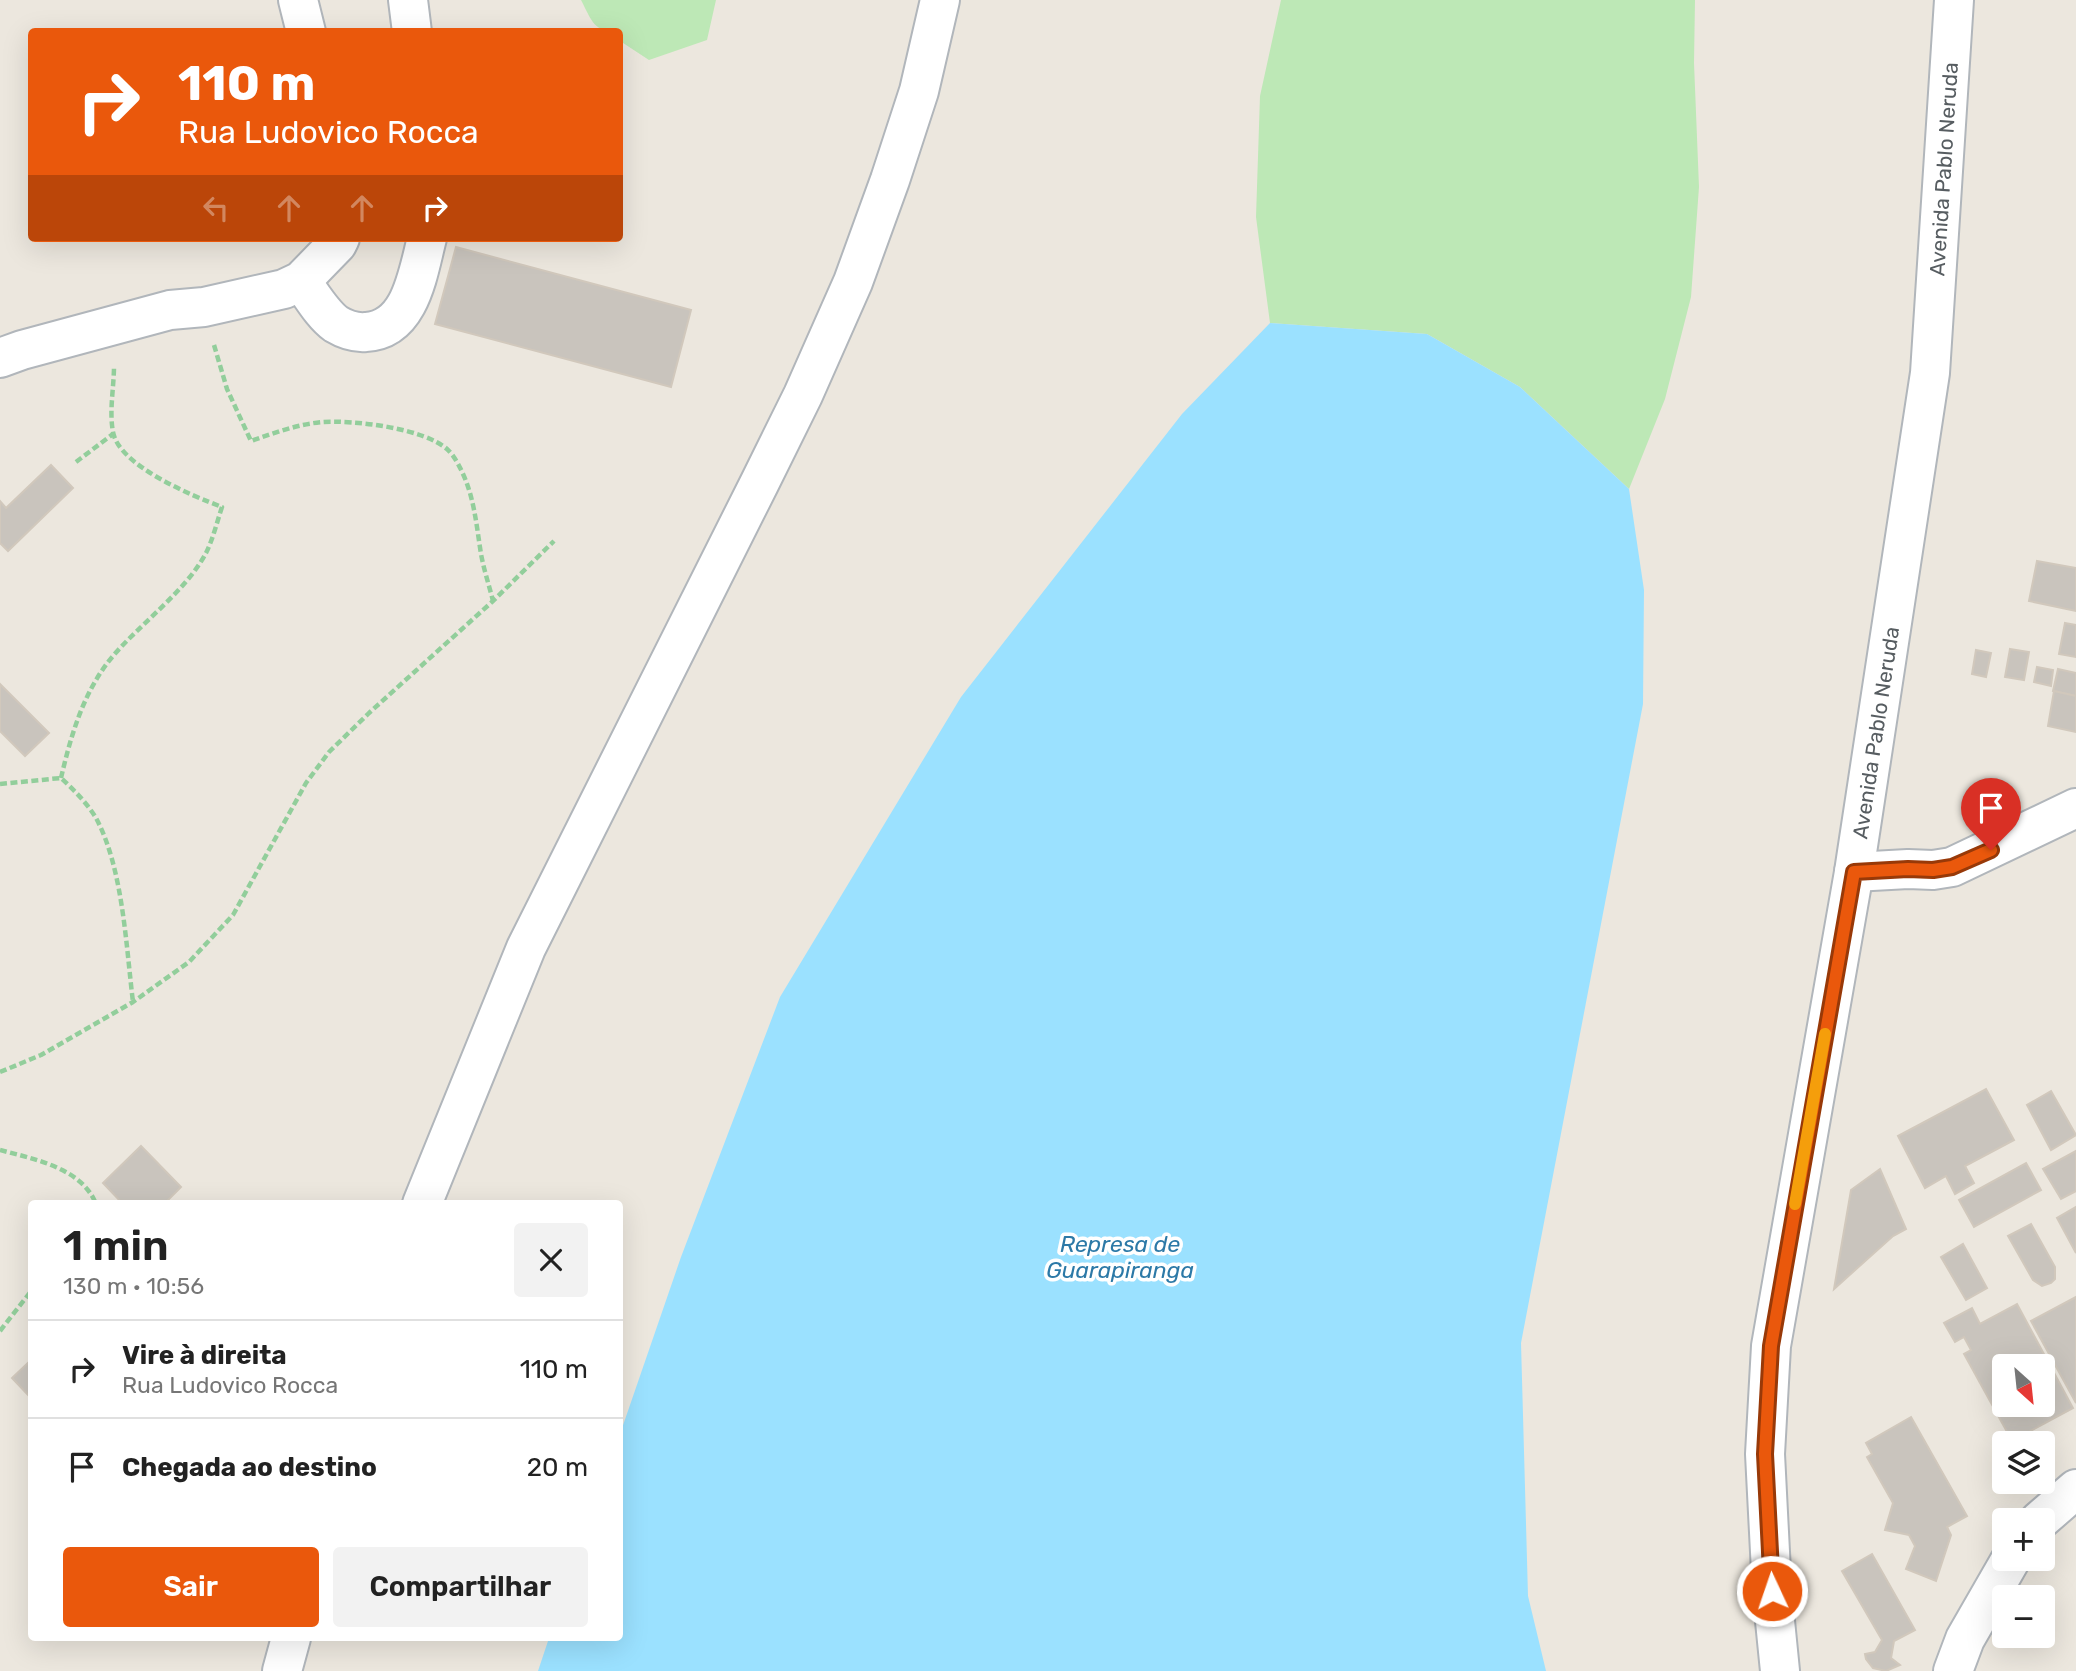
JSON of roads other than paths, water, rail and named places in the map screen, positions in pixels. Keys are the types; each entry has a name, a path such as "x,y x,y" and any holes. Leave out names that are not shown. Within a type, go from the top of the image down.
{"street":[{"path":"298,0 305,28"},
{"path":"408,0 412,28"},
{"path":"424,1200 526,947 773,457 853,282 919,91 940,0"},
{"name":"Avenida Pablo Neruda","path":"1780,1671 1772,1591 1765,1454 1771,1346 1854,872 1930,373 1954,0"},
{"path":"0,358 170,310 204,307 284,289 302,281 338,242"},
{"path":"302,281 334,323 354,333 378,332 400,315 408,303 414,290 425,242"},
{"path":"1854,872 1952,867 2076,808"},
{"path":"2054,1508 2076,1489"},
{"path":"1953,1671 1965,1639 2004,1571"},
{"path":"282,1671 290,1641"}],"water":[{"name":"Represa de Guarapiranga","path":"1270,323 1427,334 1520,387 1629,489 1644,590 1643,704 1521,1343 1528,1596 1546,1671 538,1671 548,1641 623,1641 623,1425 681,1257 780,997 961,697 1182,414"}]}
